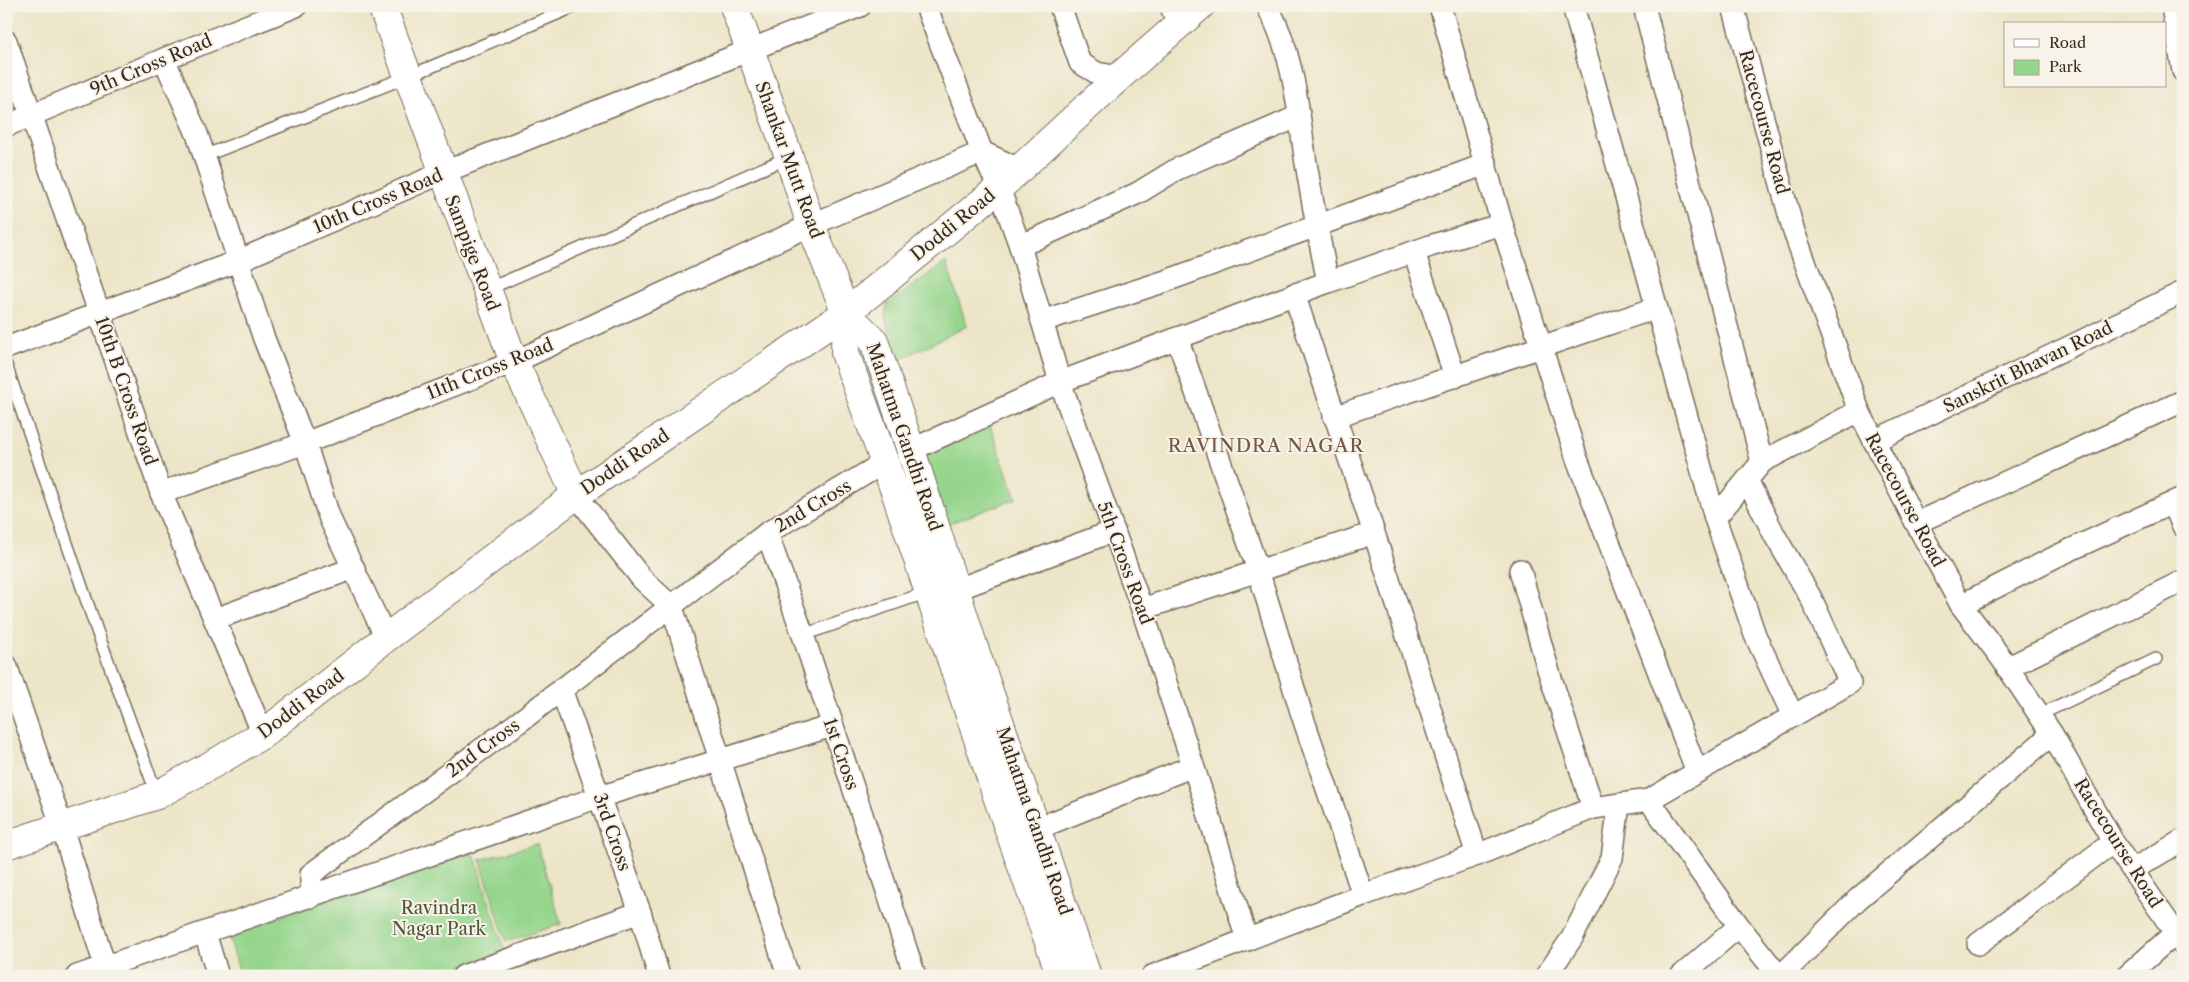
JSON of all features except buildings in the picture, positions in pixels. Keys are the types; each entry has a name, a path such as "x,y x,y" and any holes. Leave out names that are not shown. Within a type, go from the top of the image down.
{"street":[{"name":"9th Cross Road","path":"6,126 296,6"},
{"name":"Sampige Road","path":"382,6 442,173 514,362 576,495"},
{"name":"Shankar Mutt Road","path":"734,6 789,157 811,224 846,313"},
{"name":"10th Cross Road","path":"6,348 238,261 442,173 750,52 860,6"},
{"name":"5th Cross Road","path":"926,6 982,152 999,188 1020,246 1060,382 1142,609 1194,766 1247,940"},
{"path":"1060,6 1080,63 1097,73 1119,77"},
{"name":"Doddi Road","path":"6,845 157,795 263,734 386,638 576,495 846,313 999,188 1119,77 1174,16 1200,6"},
{"path":"1267,6 1277,24 1292,76 1316,226 1328,282"},
{"path":"1440,6 1502,224 1578,459 1697,772"},
{"path":"1573,6 1715,518 1755,635 1793,716"},
{"path":"1644,6 1762,462"},
{"name":"Racecourse Road","path":"1733,6 1793,229 1859,411 1916,524 1961,605 2052,734 2113,842 2179,938"},
{"path":"2172,6 2183,71"},
{"name":"10th B Cross Road","path":"6,41 161,493 263,734"},
{"path":"164,59 204,156 263,336 305,443 330,519 386,638"},
{"path":"1020,246 1138,193 1177,169 1299,116"},
{"path":"982,152 1019,169"},
{"name":"11th Cross Road","path":"161,493 305,443 514,362 811,224 982,152"},
{"path":"1042,321 1134,292 1486,164"},
{"path":"885,462 1060,382 1294,294 1414,252 1502,224"},
{"path":"1414,252 1455,376"},
{"name":"Sanskrit Bhavan Road","path":"1874,441 2183,292"},
{"path":"1294,294 1374,533 1477,855"},
{"path":"1334,416 1542,348 1656,308"},
{"name":"Mahatma Gandhi Road","path":"846,313 874,341 911,450 955,590 1001,765 1061,976"},
{"name":"Mahatma Gandhi Road","path":"846,313 845,352 885,462 928,592 1001,765 1036,829 1087,976"},
{"path":"1177,338 1258,570 1302,715 1363,895"},
{"path":"1916,524 2183,401"},
{"path":"1715,518 1762,462 1859,411"},
{"name":"2nd Cross","path":"311,897 311,874 519,722 767,533 885,462"},
{"path":"1152,976 1363,895 1477,855 1593,808 1649,800 1850,683 1811,598 1775,536 1747,480"},
{"path":"576,495 642,579 672,607 788,976"},
{"path":"1961,605 2057,556 2178,501 2183,526"},
{"path":"955,590 1114,531"},
{"name":"1st Cross","path":"767,533 803,635 915,976"},
{"path":"1142,609 1374,533"},
{"path":"214,618 354,568"},
{"path":"1520,570 1548,670 1593,808"},
{"path":"2007,668 2183,581"},
{"path":"6,665 62,827 106,971"},
{"name":"3rd Cross","path":"561,689 640,912 659,976"},
{"path":"77,976 106,971 205,933 600,797 832,726"},
{"path":"1649,800 1739,926 1780,976 1858,899 2052,734"},
{"path":"1036,829 1194,766"},
{"path":"1546,976 1572,938 1612,858 1619,804"},
{"path":"2132,870 2183,840"},
{"path":"1978,944 2113,842"},
{"path":"463,976 507,968 640,912"},
{"path":"1682,976 1739,926"},
{"path":"205,933 218,976"},
{"path":"2127,976 2179,938"}],"lane":[{"path":"204,156 407,77 576,6"},
{"path":"486,290 789,157"},
{"path":"6,365 93,619 157,795"},
{"path":"803,635 928,592"},
{"path":"2039,715 2156,659"}],"green space":[{"path":"946,262 967,326 897,361 885,317 887,304"},
{"path":"862,342 899,445 888,449 852,346"},
{"path":"990,425 1016,499 947,524 925,455"},
{"path":"537,844 561,924 506,942 480,860"},
{"name":"Ravindra Nagar Park","path":"473,851 505,952 433,976 241,976 228,934"}],"district":[{"name":"RAVINDRA NAGAR","path":"1266,445"}]}
